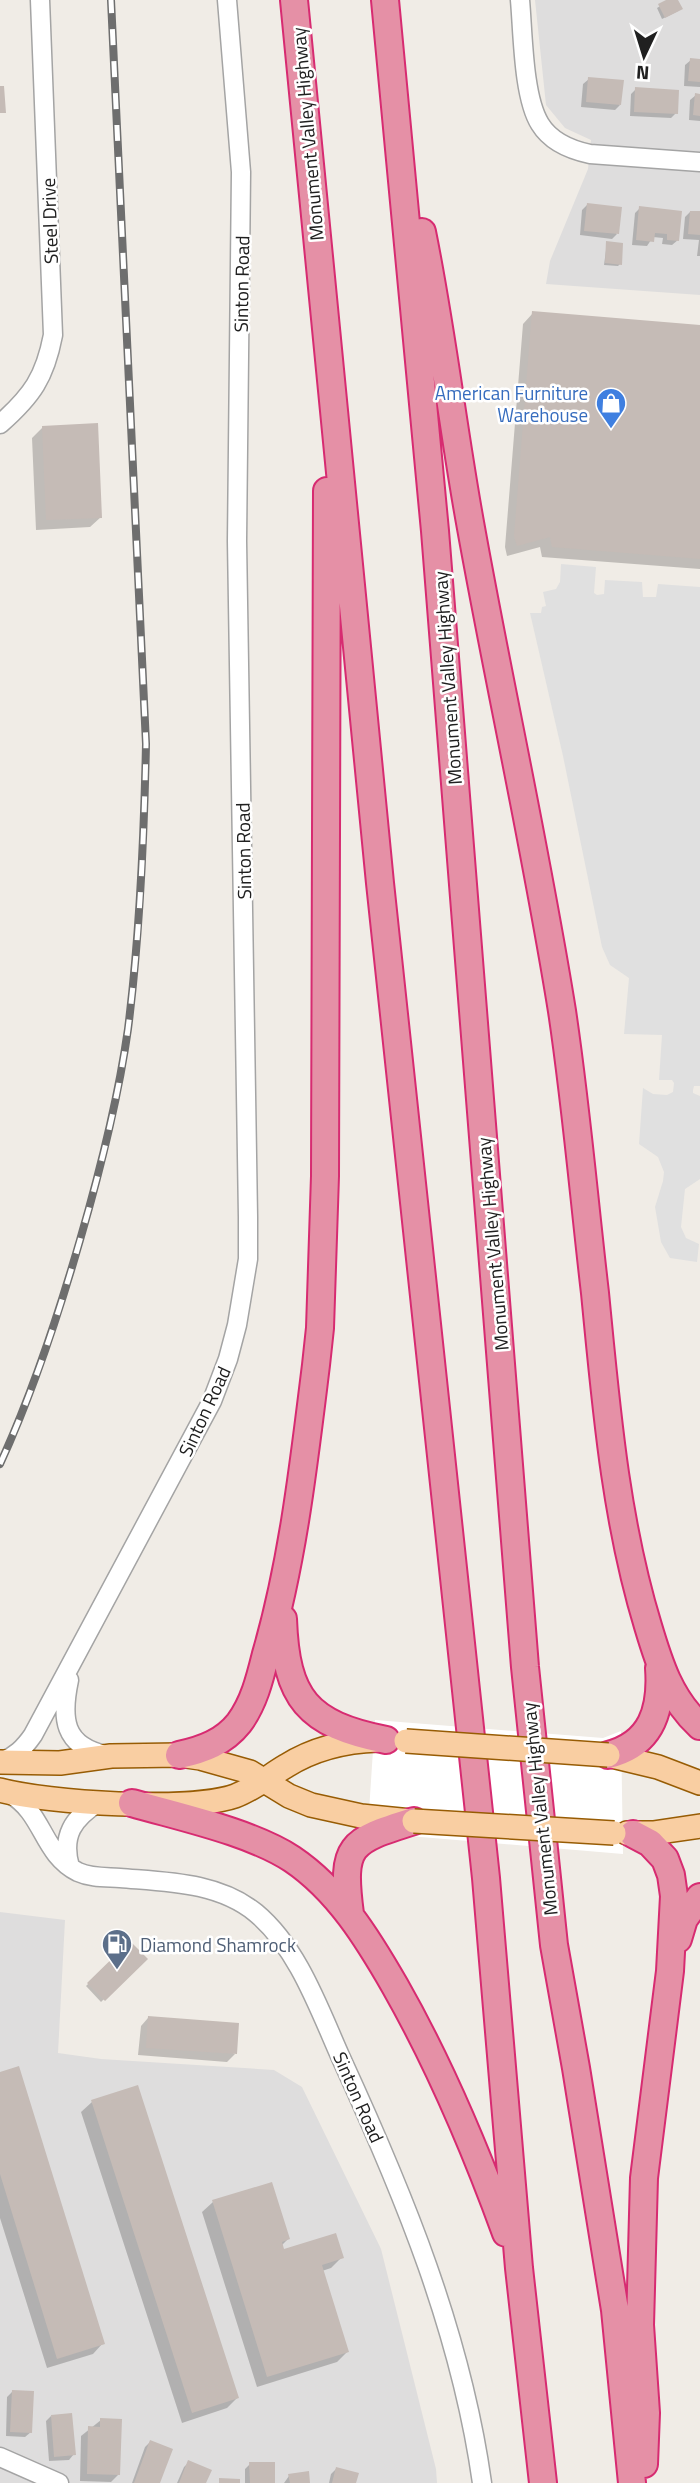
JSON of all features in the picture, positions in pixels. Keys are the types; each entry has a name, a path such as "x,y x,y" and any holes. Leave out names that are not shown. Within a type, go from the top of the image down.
{"highway":[{"name":"Monument Valley Highway","path":"294,0 380,883 486,1878 519,2268 542,2483"},
{"name":"Monument Valley Highway","path":"386,0 435,531 525,1667 554,1945 615,2310 632,2483"},
{"path":"395,101 435,295 470,523 546,916 572,1085 616,1479 632,1567 658,1659 673,1695 685,1712 700,1726"},
{"path":"179,1755 203,1749 232,1731 244,1716 259,1679 282,1600 316,1366 324,1223 329,370"},
{"path":"282,1600 286,1659 294,1684 305,1703 324,1720 340,1729 396,1741"},
{"path":"608,1755 634,1745 651,1724 659,1697 658,1659"},
{"path":"132,1803 260,1842 291,1858 312,1875 350,1914 376,1953 444,2077 485,2174 519,2268"},
{"path":"350,1914 346,1871 355,1848 373,1835 414,1822"},
{"path":"623,1833 657,1849 664,1859 671,1875 674,1906 670,1972 644,2178 640,2325 646,2413 642,2483"},
{"path":"670,1972 682,1924 700,1897"}],"main road":[{"path":"3,1791 99,1802 218,1800 247,1791 292,1762 318,1751 352,1743 396,1741 608,1755 659,1767 700,1783"},
{"path":"0,1762 51,1764 111,1756 179,1755 238,1767 294,1798 332,1810 414,1822 623,1833 700,1826"}],"street":[{"name":"Steel Drive","path":"0,424 24,403 35,388 49,357 53,335 40,0"},
{"name":"Sinton Road","path":"0,1762 13,1757 27,1743 212,1401 237,1325 248,1259 237,541 241,173 227,0"},
{"path":"520,0 530,95 540,125 550,136 574,150 590,154 700,162"},
{"name":"Sinton Road","path":"72,1663 65,1700 67,1726 82,1747 111,1756"},
{"path":"3,1791 19,1799 31,1811 53,1851 70,1867"},
{"path":"70,1867 66,1848 72,1828 82,1814 99,1802"},
{"name":"Sinton Road","path":"70,1867 95,1876 172,1882 217,1892 235,1899 255,1912 284,1944 332,2038 411,2217 448,2326 468,2406 482,2483"},
{"path":"0,2457 59,2483"}],"shaded area":[{"path":"535,0 700,0 700,295 546,284 550,261 588,169 591,140 565,128 546,105"},
{"path":"561,564 596,567 594,593 597,595 604,594 605,580 642,582 643,597 656,597 658,584 700,587 700,1086 694,1086 693,1093 700,1096 700,1179 685,1189 681,1227 686,1238 699,1244 697,1262 670,1258 661,1242 655,1207 664,1172 658,1157 639,1144 643,1088 653,1094 667,1095 673,1092 674,1083 672,1080 659,1080 662,1035 624,1034 629,978 610,965 602,947 563,756 530,613 541,613 542,607 546,606 543,592 556,589 560,582"},
{"path":"0,1912 65,1920 58,2053 101,2059 274,2070 302,2087 381,2249 436,2469 437,2483 0,2483"}],"pier":[{"path":"375,1720 603,1738 621,1731 623,1854 409,1836 378,1847 366,1857"}],"building":[{"path":"666,0 678,0 683,9 665,18 658,4"},
{"path":"690,58 700,59 700,82 688,81"},
{"path":"588,77 624,80 621,105 586,102"},
{"path":"0,86 4,86 6,113 0,113"},
{"path":"635,87 679,90 678,114 634,112"},
{"path":"695,93 700,94 700,116 693,115"},
{"path":"587,203 622,207 619,234 584,231"},
{"path":"639,206 682,211 679,241 667,240 667,234 655,233 654,242 636,240"},
{"path":"690,211 700,211 700,235 688,234"},
{"path":"606,241 623,243 622,265 605,263"},
{"name":"American Furniture Warehouse","path":"532,311 700,325 700,559 552,547 550,537 517,546 514,536"},
{"path":"98,423 102,518 46,520 42,426"},
{"name":"Diamond Shamrock","path":"130,1941 148,1959 105,2001 87,1983"},
{"path":"148,2016 239,2023 237,2054 146,2048"},
{"path":"19,2066 105,2344 57,2359 0,2174 0,2072"},
{"path":"138,2085 239,2398 192,2413 91,2100"},
{"path":"272,2182 290,2239 282,2242 284,2249 336,2233 344,2258 322,2265 349,2352 267,2377 212,2200"},
{"path":"12,2390 34,2391 32,2433 10,2432"},
{"path":"72,2413 76,2455 54,2457 51,2415"},
{"path":"100,2418 122,2419 120,2475 87,2474 88,2426 100,2427"},
{"path":"150,2440 173,2449 160,2483 134,2483"},
{"path":"188,2460 212,2470 206,2483 179,2483"},
{"path":"249,2462 275,2462 275,2483 250,2483"},
{"path":"336,2467 359,2473 356,2483 332,2483"},
{"path":"309,2471 310,2483 290,2483 288,2474"},
{"path":"219,2478 240,2479 240,2483 219,2483"}],"railway":[{"path":"0,1464 54,1325 101,1162 124,1056 138,922 146,744 111,0"}],"place":[{"name":"American Furniture Warehouse","path":"611,430"},
{"name":"Diamond Shamrock","path":"117,1971"}]}
